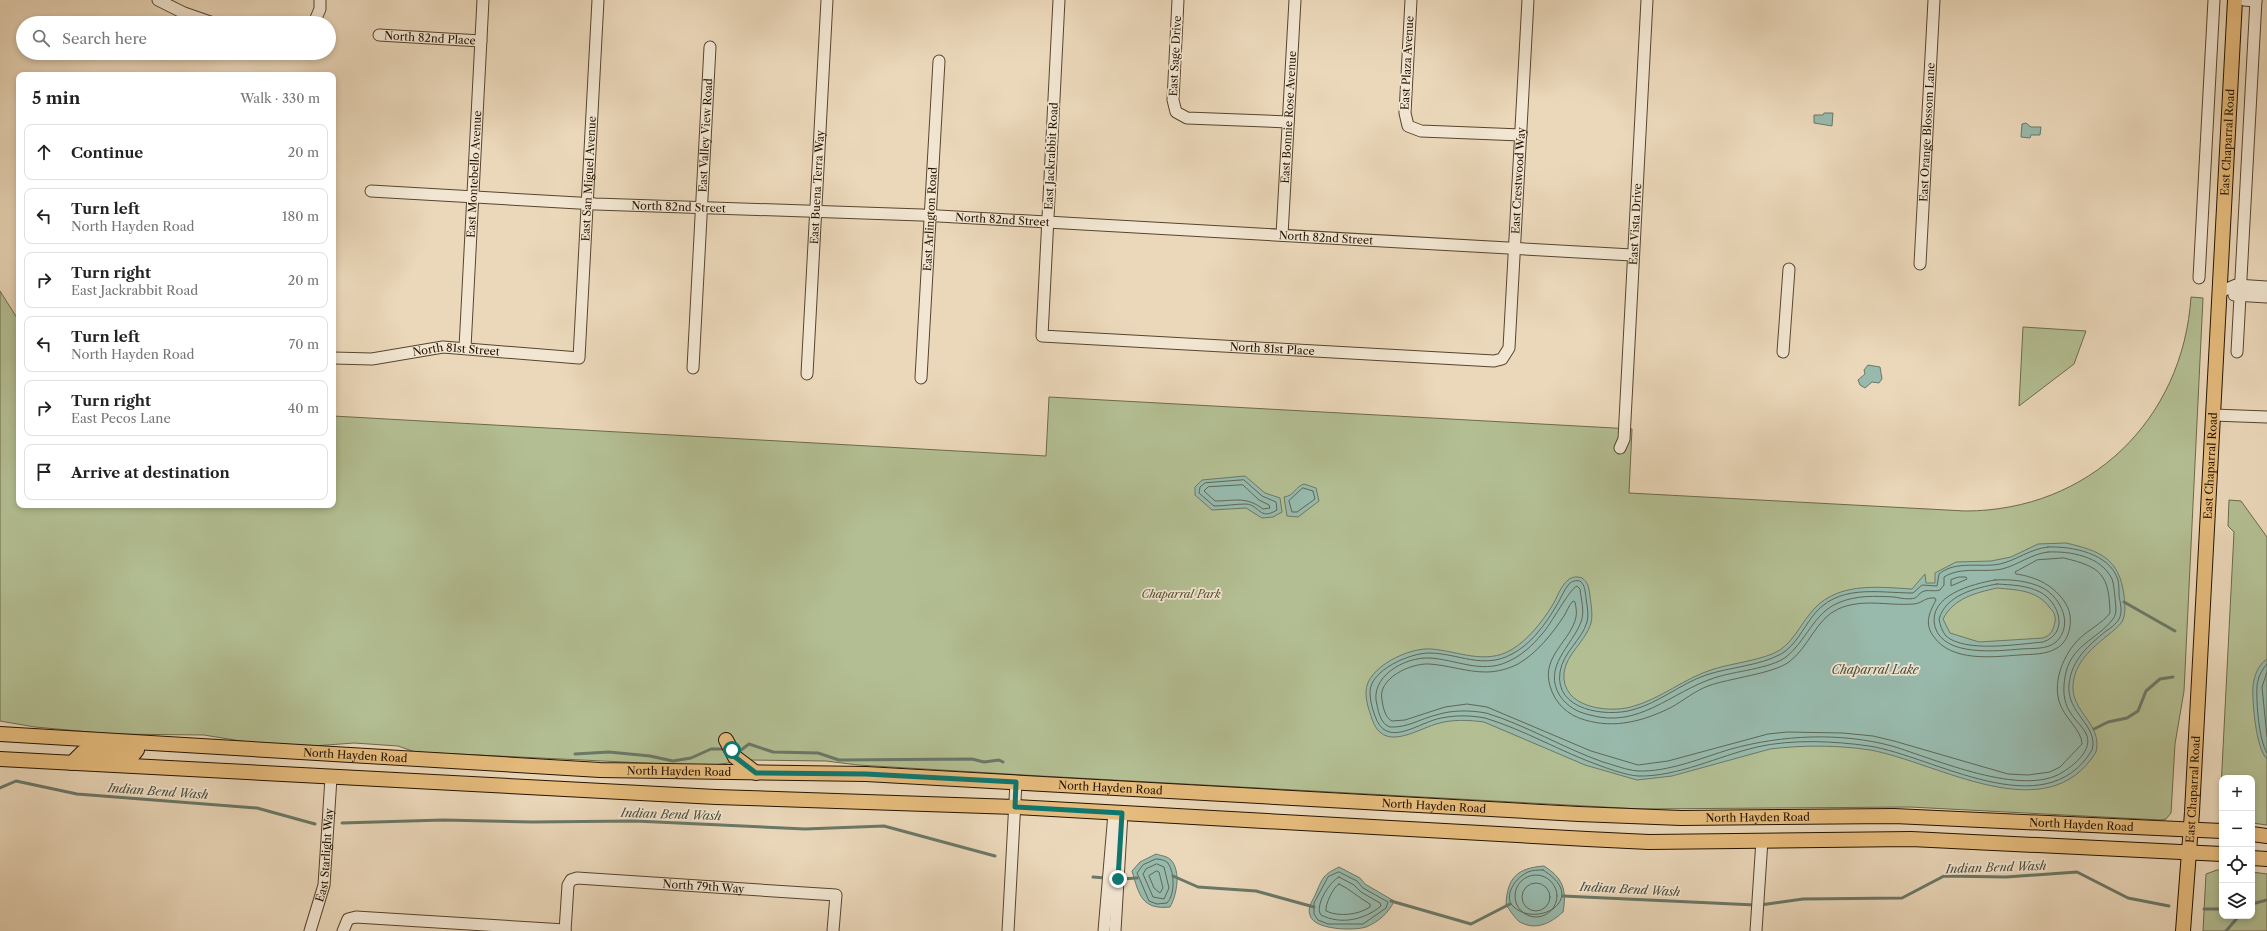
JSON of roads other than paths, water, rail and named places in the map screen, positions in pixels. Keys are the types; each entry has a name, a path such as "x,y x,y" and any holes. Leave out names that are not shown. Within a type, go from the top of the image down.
{"main road":[{"name":"East Chaparral Road","path":"2183,931 2189,852 2235,0"},
{"name":"North Hayden Road","path":"0,734 600,770 866,774 1626,816 1681,818 1894,816 2219,831"},
{"path":"726,740 735,757 756,773"},
{"path":"72,763 83,752 133,755 137,750 138,743"},
{"name":"North Hayden Road","path":"0,759 331,778 716,797 1015,807 1618,841 1911,839 2219,854"},
{"path":"2255,834 2267,836"},
{"path":"2255,858 2267,859"}],"street":[{"path":"158,0 193,16"},
{"path":"317,16 320,8 320,0"},
{"name":"East Montebello Avenue","path":"465,348 484,0"},
{"name":"East San Miguel Avenue","path":"579,358 598,0"},
{"name":"East Buena Terra Way","path":"807,374 828,0"},
{"name":"East Jackrabbit Road","path":"1042,336 1059,0"},
{"name":"East Sage Drive","path":"1178,0 1173,100 1176,112 1187,118 1288,122"},
{"name":"East Bonnie Rose Avenue","path":"1282,235 1295,0"},
{"name":"East Plaza Avenue","path":"1411,0 1404,113 1408,126 1421,131 1521,134"},
{"name":"East Crestwood Way","path":"1502,359 1509,348 1528,0"},
{"name":"East Vista Drive","path":"1620,448 1624,439 1632,255 1647,0"},
{"name":"East Orange Blossom Lane","path":"1920,264 1934,0"},
{"path":"2199,278 2214,0"},
{"path":"2237,352 2256,0 2244,0"},
{"name":"North 82nd Place","path":"379,36 481,41"},
{"name":"East Valley View Road","path":"693,368 710,47"},
{"name":"East Arlington Road","path":"921,378 939,61"},
{"name":"North 82nd Street","path":"371,190 587,203 701,208 816,210 1282,235 1515,250 1632,255"},
{"path":"1783,352 1788,269"},
{"path":"2220,292 2267,287"},
{"path":"2240,290 2267,297"},
{"name":"North 81st Place","path":"1042,336 1494,361 1502,359"},
{"name":"North 81st Street","path":"336,358 365,359 426,349 465,348 579,358"},
{"path":"2213,415 2267,417"},
{"name":"East Starlight Way","path":"310,931 324,885 331,778"},
{"path":"1008,931 1016,782"},
{"path":"1104,931 1118,813"},
{"path":"1115,931 1118,813"},
{"path":"1756,931 1762,840"},
{"name":"North 79th Way","path":"565,930 568,885 571,880 577,878 836,895 833,931"},
{"path":"343,931 348,919 356,917 458,927 565,930"}],"water":[{"path":"1824,113 1833,113 1832,126 1814,123 1814,115 1823,115"},
{"path":"2026,123 2031,127 2041,127 2040,135 2031,135 2030,138 2021,137 2022,124"},
{"path":"1868,365 1880,367 1882,379 1879,383 1872,382 1865,388 1860,385 1858,380 1865,374 1864,370"},
{"path":"1245,476 1265,493 1280,498 1282,512 1273,517 1262,518 1246,508 1212,510 1195,495 1195,487 1202,480"},
{"path":"1304,484 1316,488 1319,501 1298,517 1287,516 1284,497 1290,495"},
{"name":"Chaparral Lake","path":"2066,543 2089,549 2106,558 2118,572 2125,605 2122,622 2085,657 2080,663 2074,677 2074,694 2081,711 2095,734 2097,742 2096,752 2075,775 2050,787 2021,790 1990,786 1870,750 1820,746 1770,749 1672,776 1637,780 1585,765 1484,722 1466,720 1448,721 1409,734 1391,737 1384,735 1377,729 1368,706 1366,692 1368,683 1373,674 1391,660 1401,655 1422,649 1431,649 1481,657 1501,654 1511,650 1534,630 1552,606 1563,586 1568,580 1573,578 1582,578 1587,583 1590,593 1592,616 1591,623 1585,636 1568,660 1564,673 1565,685 1570,694 1578,701 1599,708 1621,709 1652,699 1703,673 1766,656 1780,650 1793,638 1809,615 1819,604 1831,596 1843,591 1870,587 1912,589 1925,574 1926,583 1935,583 1935,573 1956,562 1991,561 2011,557 2038,544","holes":["1997,588 2020,590 2033,594 2045,602 2053,611 2055,618 2050,634 2043,638 1979,642 1950,633 1943,619 1953,606 1959,601 1973,594"]},
{"path":"2267,659 2267,759 2263,754 2257,736 2253,693 2255,675 2261,664"},
{"path":"1156,854 1171,860 1176,870 1176,890 1170,907 1153,906 1143,899 1132,871 1140,862"},
{"path":"1544,866 1556,875 1562,885 1564,891 1563,912 1543,924 1537,926 1526,925 1514,917 1506,905 1511,881 1520,872 1535,867"},
{"path":"1339,867 1360,878 1365,884 1394,901 1386,913 1375,923 1366,927 1344,929 1318,924 1313,920 1309,912 1310,906 1320,883 1324,877"}],"waterway":[{"path":"2124,602 2175,631"},
{"path":"2094,729 2108,722 2127,718 2138,711 2146,691 2160,679 2173,677"},
{"path":"735,750 741,750 749,744 773,752 818,753 839,760 972,759 984,762 999,760 1003,762"},
{"path":"575,754 609,752 650,756 673,761 691,758 711,749 726,749"},
{"name":"Indian Bend Wash","path":"0,788 16,781 77,794 257,808 315,824"},
{"name":"Indian Bend Wash","path":"342,823 443,820 532,822 635,821 805,829 884,826 995,856"},
{"name":"Indian Bend Wash","path":"1760,905 1803,899 1902,898 1944,876 2006,877 2077,872 2128,898 2169,906"},
{"name":"Indian Bend Wash","path":"1173,876 1198,887 1256,891 1314,907"},
{"name":"Indian Bend Wash","path":"1093,877 1105,878"},
{"name":"Indian Bend Wash","path":"1121,879 1137,878"},
{"name":"Indian Bend Wash","path":"1563,896 1755,905"},
{"name":"Indian Bend Wash","path":"2255,903 2267,900"},
{"name":"Indian Bend Wash","path":"1391,901 1471,924 1510,904"},
{"name":"Indian Bend Wash","path":"2204,909 2219,909"},
{"path":"2226,931 2236,919"}],"park label":[{"name":"Chaparral Park","path":"1181,594"}]}
